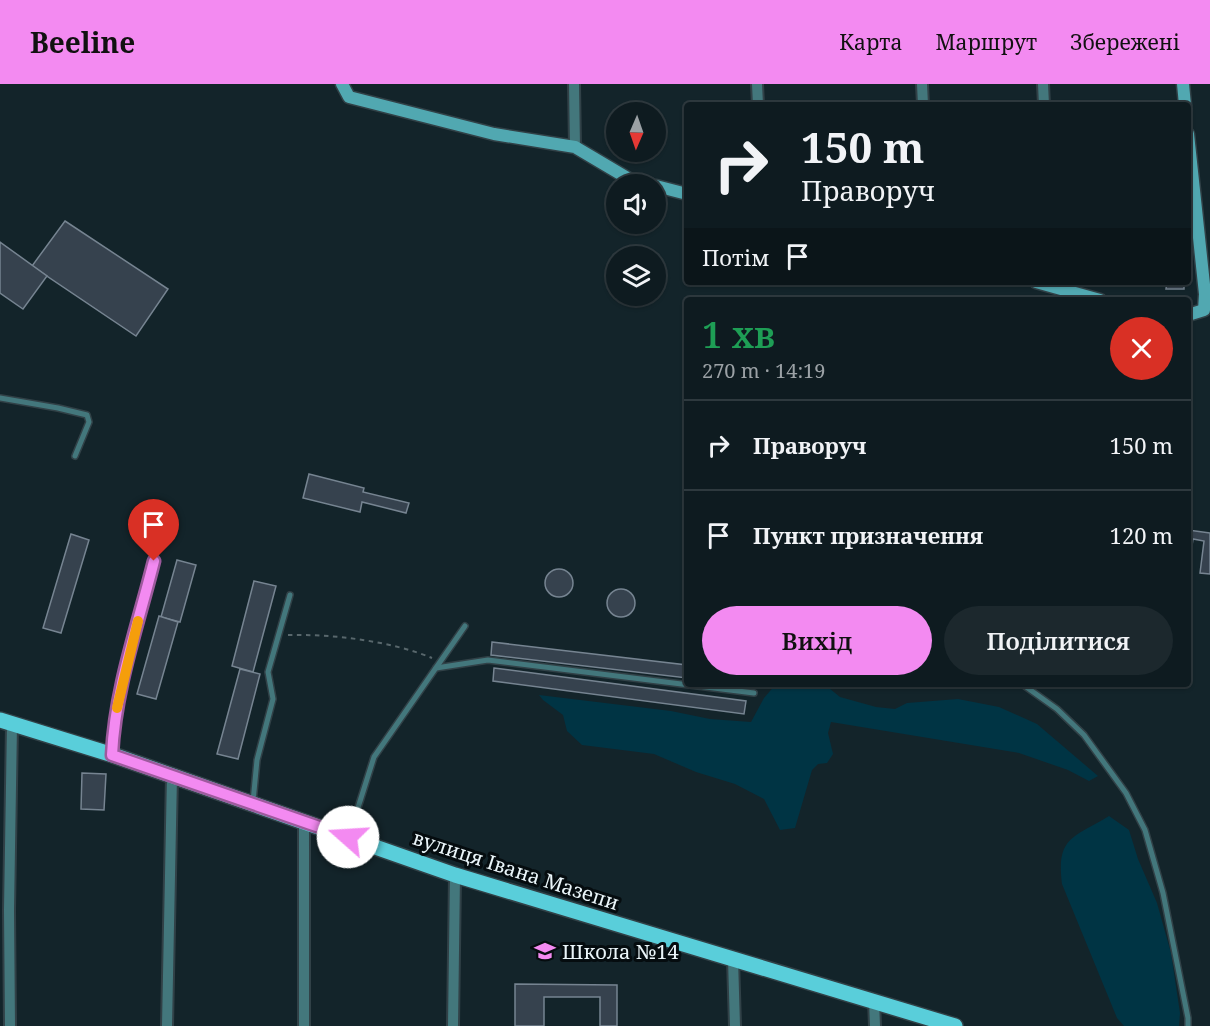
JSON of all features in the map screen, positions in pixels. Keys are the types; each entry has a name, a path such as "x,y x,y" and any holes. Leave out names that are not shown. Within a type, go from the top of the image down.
{"main road":[{"name":"вулиця Івана Мазепи","path":"6,722 172,775 455,875 955,1026"}],"street":[{"path":"342,84 348,97 494,134 575,147 620,174"},
{"path":"574,84 575,147"},
{"path":"757,84 758,102"},
{"path":"922,84 923,102"},
{"path":"1043,84 1044,102"},
{"path":"1183,84 1185,102"},
{"path":"1191,162 1205,294 1204,310 1191,314"},
{"path":"666,189 684,193"},
{"path":"1056,285 1091,297"},
{"path":"6,722 10,1026"},
{"path":"167,1026 172,775"},
{"path":"304,822 304,1026"},
{"path":"453,1026 455,875"},
{"path":"733,959 735,1026"},
{"path":"874,1001 874,1026"}],"lane":[{"path":"0,398 87,415 89,422 75,456"},
{"path":"112,755 113,726 123,679 154,561"},
{"path":"252,803 257,760 273,699 268,672 290,595"},
{"path":"348,837 374,757 465,626"},
{"path":"436,668 488,660 684,684"},
{"path":"706,687 754,693"},
{"path":"1026,687 1057,709 1084,735 1126,793 1145,830 1163,893 1188,1026"}],"path":[{"path":"279,634 323,634 414,650 441,661"}],"shaded area":[{"path":"773,687 828,687 840,697 876,707 895,709 907,703 958,699 999,707 1037,724 1098,776 1089,781 1068,770 1019,753 831,722 828,733 833,754 827,763 818,764 812,770 795,828 780,830 764,799 735,784 696,772 654,754 582,745 567,731 563,715 539,695 671,711 710,719 751,722 764,698"},
{"path":"1109,816 1129,830 1138,859 1157,903 1171,953 1180,1013 1179,1026 1124,1026 1117,1018 1062,884 1061,868 1065,848 1077,835"}],"building":[{"path":"65,221 168,289 136,336 32,266"},
{"path":"0,242 47,276 23,309 0,293"},
{"path":"1167,285 1184,285 1184,289 1166,289"},
{"path":"309,474 364,488 363,492 409,503 406,513 362,502 360,512 303,498"},
{"path":"1191,530 1210,533 1210,574 1200,573 1204,541 1193,539 1191,552"},
{"path":"71,534 89,540 61,633 43,628"},
{"path":"177,560 196,565 180,622 161,617"},
{"path":"559,569 569,573 573,583 569,593 559,597 549,593 545,583 549,573"},
{"path":"254,581 276,586 253,672 232,666"},
{"path":"621,589 631,593 635,603 631,613 621,617 611,613 607,603 611,593"},
{"path":"159,616 178,622 156,699 137,694"},
{"path":"492,642 684,665 684,678 491,655"},
{"path":"494,668 746,701 744,714 493,681"},
{"path":"240,669 260,674 238,759 217,754"},
{"path":"82,773 106,774 104,810 81,809"},
{"path":"515,984 617,985 617,1026 600,1026 600,997 544,997 544,1026 515,1026"}],"slow traffic":[{"path":"117,708 138,621"}],"place":[{"name":"Школа №14","path":"545,951"}],"route":[{"path":"154,561 123,679 113,726 112,755 348,837"}]}
